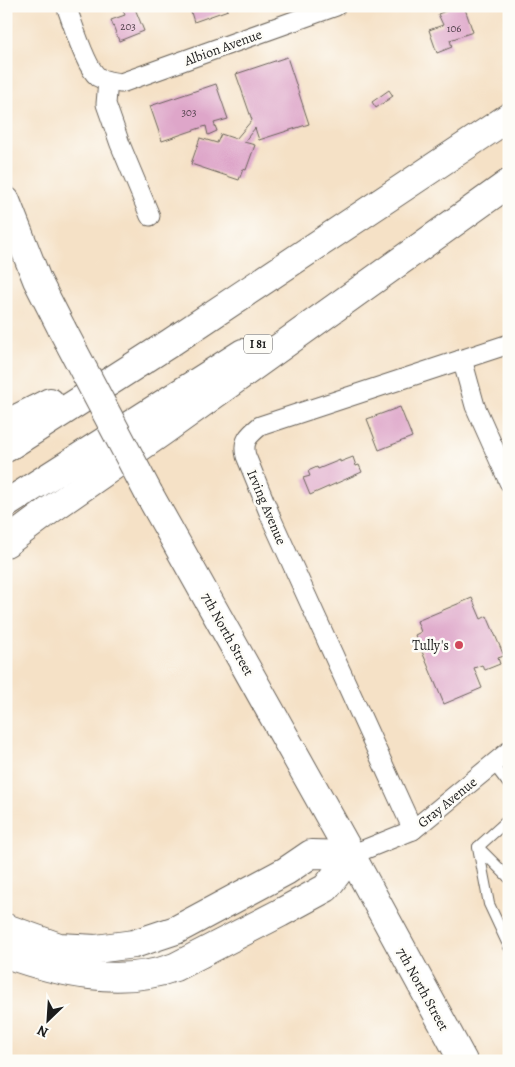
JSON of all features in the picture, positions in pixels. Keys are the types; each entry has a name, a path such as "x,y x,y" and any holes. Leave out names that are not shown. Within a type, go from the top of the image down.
{"main road":[{"path":"6,448 170,343 509,117"},
{"path":"6,543 509,183"},
{"name":"I 81","path":"6,504 509,183"},
{"name":"7th North Street","path":"6,201 37,280 148,494 351,855 463,1061"},
{"path":"6,424 170,343"},
{"path":"6,928 59,947 96,949 134,944 176,930 286,871 311,854 351,855"},
{"path":"6,954 81,975 118,977 160,972 175,967 272,918 326,888 351,855"}],"street":[{"path":"66,6 91,70 100,78 108,81 106,104 120,144 150,216"},
{"name":"Albion Avenue","path":"108,81 121,83 336,6"},
{"name":"Irving Avenue","path":"413,830 272,520 244,448 249,434 260,426 509,344"},
{"path":"462,359 475,406 509,482"},
{"name":"Gray Avenue","path":"351,855 413,830 509,751"}],"lane":[{"path":"493,764 509,784"},
{"path":"478,847 509,819"},
{"path":"478,847 509,878"},
{"path":"478,847 489,904 509,947"}],"building":[{"path":"134,6 144,31 119,41 111,20 125,15 122,8"},
{"path":"189,6 226,6 228,10 194,22"},
{"path":"447,6 454,6 455,8 464,6 473,32 450,40 452,47 437,53 429,30 443,25 438,14 448,10"},
{"path":"287,57 309,124 259,140 255,128 244,142 255,145 246,170 243,169 239,180 191,164 200,138 217,143 221,134 236,139 252,120 236,74"},
{"path":"216,84 228,119 214,123 217,131 208,135 206,126 162,141 150,106"},
{"path":"389,90 393,96 376,108 372,102"},
{"path":"400,407 412,437 379,450 367,419"},
{"path":"353,457 356,466 359,465 362,472 310,495 303,478 310,476 308,471"},
{"name":"Tully's","path":"472,598 481,619 487,616 504,656 498,658 500,664 485,670 482,665 474,668 482,688 444,704 415,635 421,632 417,621"}],"place":[{"name":"Tully's","path":"459,645"}]}
